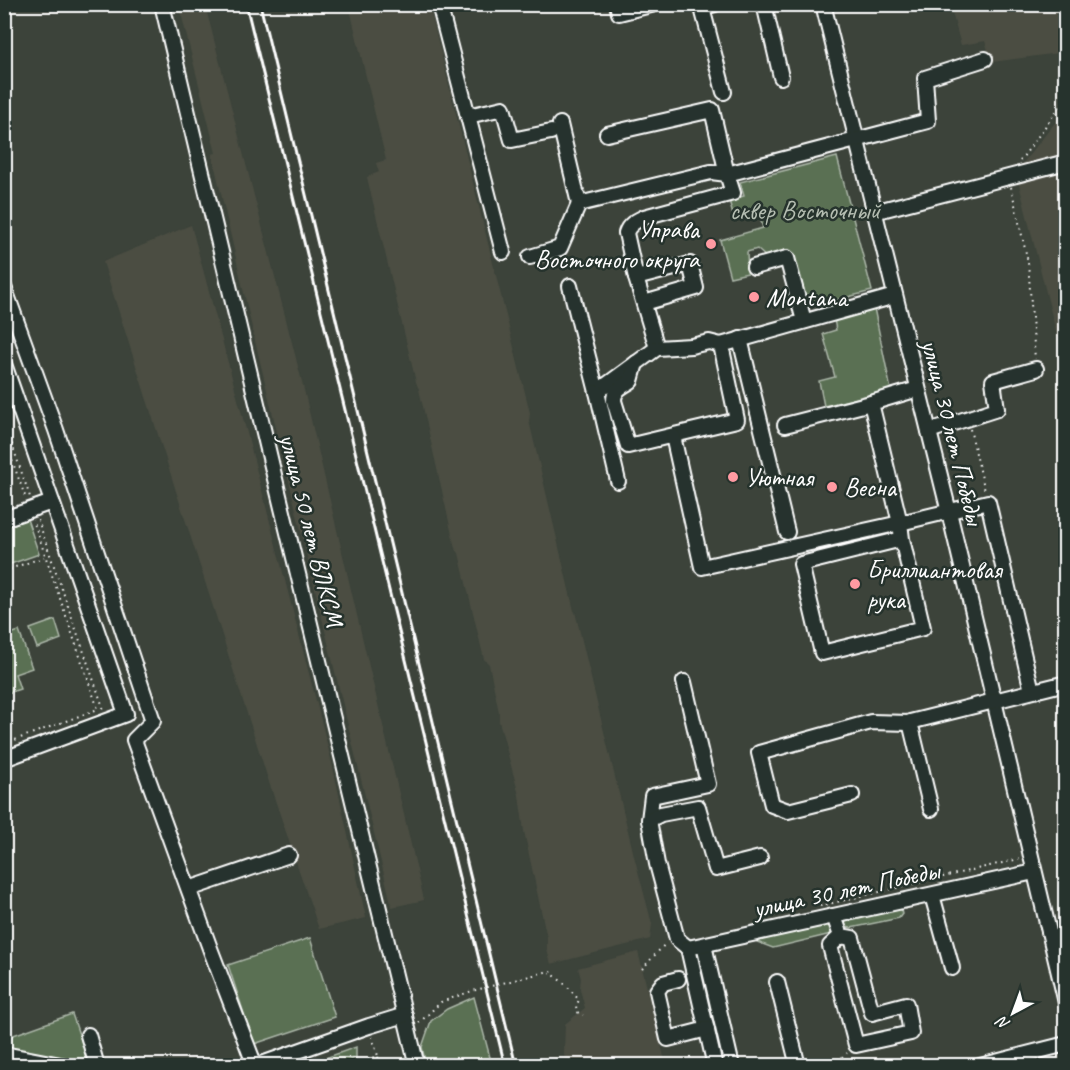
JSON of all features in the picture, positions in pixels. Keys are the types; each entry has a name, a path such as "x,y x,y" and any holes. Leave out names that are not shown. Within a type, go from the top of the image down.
{"street":[{"name":"улица 50 лет ВЛКСМ","path":"162,4 417,1065"},
{"path":"439,4 503,252"},
{"path":"617,4 619,13 655,4"},
{"path":"715,4 702,8 724,92"},
{"path":"764,4 781,77"},
{"name":"улица 30 лет Победы","path":"823,4 949,512 1034,872 1059,946 1065,1003"},
{"path":"579,204 711,172 727,174 928,121 925,78 985,59"},
{"path":"468,116 503,108 512,140 555,128 579,204 560,248 530,257"},
{"path":"607,134 712,110 733,193 644,217 628,228 627,240 636,278 657,348"},
{"path":"874,212 1065,162"},
{"path":"754,267 787,258 804,321"},
{"path":"636,278 690,264 696,288 644,303"},
{"path":"570,286 618,481"},
{"path":"4,287 56,430 153,721 134,740 255,1065 405,1015"},
{"path":"597,392 657,348 691,346 709,342 721,345 895,296"},
{"path":"740,339 787,532"},
{"path":"636,363 631,381 614,394 628,446 737,420 721,345"},
{"path":"4,364 126,714 4,759"},
{"path":"928,430 997,409 993,381 1036,369"},
{"path":"784,425 918,389"},
{"path":"871,403 923,628 822,653 801,564 902,539"},
{"path":"673,436 702,567 900,524 988,502 1032,691"},
{"path":"4,519 52,502"},
{"path":"684,682 708,784 652,796 649,820 657,864 683,944 715,1065"},
{"path":"852,795 788,811 772,805 759,753 872,722 910,723 1065,683"},
{"path":"910,723 931,809"},
{"path":"649,820 661,814 698,807 716,869 760,858"},
{"path":"189,889 289,855"},
{"name":"улица 30 лет Победы","path":"683,944 704,945 1034,872"},
{"path":"932,895 952,968"},
{"path":"834,916 841,936"},
{"path":"841,936 852,938 872,1013 906,1004 911,1033 856,1045 830,946 841,936"},
{"path":"704,945 732,1065"},
{"path":"678,979 663,983 657,990 668,1039 707,1029"},
{"path":"777,982 798,1065"},
{"path":"88,1035 97,1065"},
{"path":"980,1065 1065,1044"},
{"path":"4,1053 66,1065"}],"path":[{"path":"1036,369 1028,262 1009,177 1065,98"},
{"path":"968,418 988,502"},
{"path":"4,421 45,556 98,709 4,744"},
{"path":"4,438 32,509 105,713"},
{"path":"4,571 45,556"},
{"path":"814,907 1030,856"},
{"path":"642,969 667,942 683,944"},
{"path":"421,1030 419,1023 441,1002 549,970 579,1000 576,1006 577,1012 583,1015"},
{"path":"369,1026 381,1065"},
{"path":"834,1065 856,1045"},
{"path":"351,1065 378,1056"}],"shaded area":[{"path":"179,5 205,5 303,386 424,900 392,907 257,349 212,154 216,153"},
{"path":"349,5 429,5 530,413 529,421 574,611 652,924 650,939 551,964 519,795 499,721 489,664 484,659 459,553 455,548 367,177 379,172 376,163 386,160"},
{"path":"950,5 1065,5 1065,52 992,62 985,41 961,45"},
{"path":"1065,110 1065,351 1061,352 1016,172"},
{"path":"191,225 332,763 366,918 319,929 269,782 103,262"},
{"path":"638,952 666,1065 567,1065 564,1055 565,1024 585,1008 578,968"}],"green space":[{"name":"сквер Восточный","path":"837,157 872,291 807,307 792,254 788,251 766,257 757,249 747,252 748,273 730,277 720,240 763,228 759,213 734,219 729,200 744,196 740,182"},
{"path":"874,308 891,390 824,406 819,381 835,377 823,334 836,330 834,319"},
{"path":"26,516 39,554 5,566 4,524"},
{"path":"55,620 61,639 37,648 30,629"},
{"path":"19,631 32,668 15,674 20,689 5,694 5,636"},
{"path":"898,908 902,914 899,918 851,928 846,927 845,923 848,920"},
{"path":"826,925 832,927 834,931 831,934 773,948 757,942 755,937"},
{"path":"310,938 335,1017 254,1044 228,965"},
{"path":"474,997 492,1065 426,1065 422,1047 431,1021 447,1009"},
{"path":"72,1014 89,1064 5,1049 5,1038"},
{"path":"356,1047 356,1058 336,1065 306,1065"}],"railway":[{"path":"246,4 505,1066"},
{"path":"260,4 516,1066"}],"place":[{"name":"Управа Восточного округа","path":"711,244"},
{"name":"Montana","path":"754,297"},
{"name":"Уютная","path":"733,477"},
{"name":"Весна","path":"832,487"},
{"name":"Бриллиантовая рука","path":"855,584"}]}
